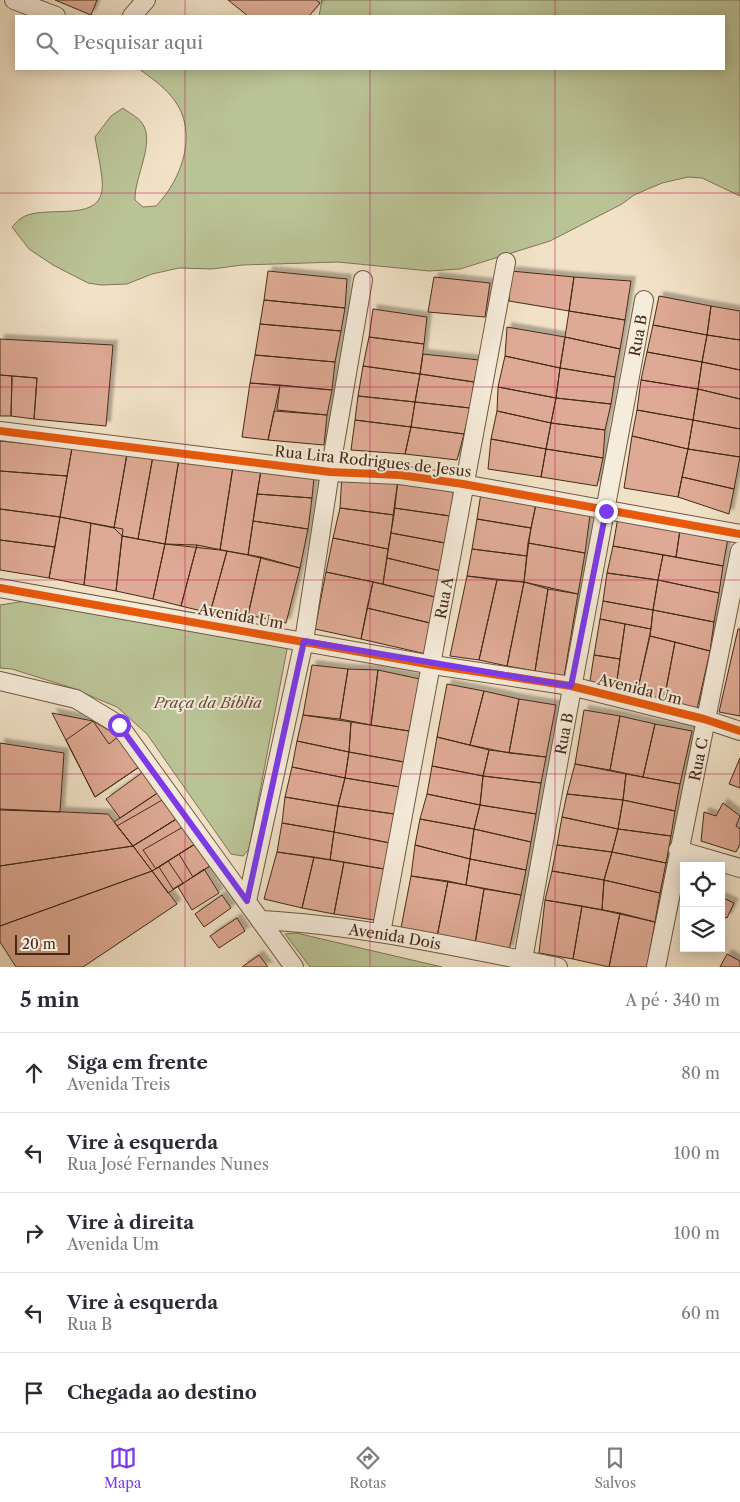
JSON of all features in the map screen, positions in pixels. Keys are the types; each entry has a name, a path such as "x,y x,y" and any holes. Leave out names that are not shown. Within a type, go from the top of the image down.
{"street":[{"path":"14,0 53,15"},
{"path":"133,15 146,0"},
{"name":"Rua A","path":"381,933 433,665 463,484 506,262"},
{"path":"247,901 304,641 330,472 363,280"},
{"name":"Rua B","path":"523,960 571,686 606,511 644,300"},
{"name":"Rua Lira Rodrigues de Jesus","path":"0,431 330,472 400,475 593,506 606,511 740,534"},
{"name":"Rua C","path":"656,967 704,719 740,551"},
{"name":"Avenida Um","path":"0,588 433,665 571,686 704,719 740,731"},
{"path":"0,682 76,699 119,725 294,967"},
{"path":"678,850 740,868"},
{"name":"Avenida Dois","path":"260,920 381,933 558,967"},
{"path":"481,967 500,956"}],"green space":[{"path":"322,0 740,0 740,196 702,178 688,177 662,183 634,195 622,204 550,241 460,269 429,271 338,262 242,265 212,269 179,268 152,274 127,284 101,285 88,283 53,265 29,249 12,227 20,219 29,215 79,210 90,207 98,201 102,186 95,137 111,116 123,108 142,123 146,131 146,150 135,200 143,207 156,206 166,195 180,168 184,153 185,123 180,109 171,96 140,70 725,70 725,15 319,15"},
{"name":"Praça da Bíblia","path":"32,600 280,645 287,649 249,849 243,856 231,854 147,734 117,707 72,688 12,669 0,668 0,605"},
{"path":"296,933 442,967 310,967 285,934"}],"building":[{"path":"55,0 97,0 91,15"},
{"path":"228,0 316,0 320,3 310,15 247,15"},
{"path":"268,271 347,279 345,308 264,300"},
{"path":"511,271 574,277 569,311 509,301"},
{"path":"434,277 490,283 485,317 428,312"},
{"path":"574,277 631,281 625,320 569,311"},
{"path":"659,296 711,306 707,335 653,325"},
{"path":"264,300 345,308 341,331 260,324"},
{"path":"711,306 740,311 740,340 707,335"},
{"path":"373,309 427,317 424,344 369,337"},
{"path":"569,311 625,320 620,349 565,337"},
{"path":"260,324 341,331 335,362 255,355"},
{"path":"653,325 707,335 702,362 647,352"},
{"path":"507,327 565,337 560,368 505,356"},
{"path":"707,335 740,340 740,370 702,362"},
{"path":"369,337 424,344 420,374 363,366"},
{"path":"565,337 620,349 615,377 560,368"},
{"path":"0,339 113,345 106,426 34,419 37,378 0,375"},
{"path":"647,352 702,362 698,389 641,380"},
{"path":"423,354 479,360 474,382 420,374"},
{"path":"255,355 335,362 332,390 250,383"},
{"path":"505,356 560,368 556,398 498,387"},
{"path":"702,362 740,370 740,399 698,389"},
{"path":"363,366 420,374 415,402 358,396"},
{"path":"560,368 615,377 611,404 556,398"},
{"path":"420,374 474,382 470,408 415,402"},
{"path":"0,375 12,376 11,416 0,416"},
{"path":"12,376 37,378 34,419 11,416"},
{"path":"641,380 698,389 693,420 637,410"},
{"path":"250,383 280,385 268,440 242,437"},
{"path":"280,385 332,390 327,415 277,410"},
{"path":"498,387 556,398 551,423 497,411"},
{"path":"698,389 740,399 740,429 693,420"},
{"path":"358,396 415,402 411,427 355,420"},
{"path":"556,398 611,404 605,430 551,423"},
{"path":"415,402 470,408 464,434 411,427"},
{"path":"637,410 693,420 688,449 632,436"},
{"path":"274,411 327,415 324,445 268,440"},
{"path":"497,411 551,423 546,449 491,439"},
{"path":"355,420 411,427 405,454 351,450"},
{"path":"693,420 740,429 740,457 688,449"},
{"path":"551,423 605,430 603,458 546,449"},
{"path":"411,427 464,434 457,460 405,454"},
{"path":"632,436 688,449 678,497 624,488"},
{"path":"491,439 546,449 541,477 488,469"},
{"path":"0,441 72,448 67,476 0,471"},
{"path":"72,448 127,454 114,528 60,517"},
{"path":"546,449 603,458 597,486 541,477"},
{"path":"688,449 740,457 734,489 682,477"},
{"path":"127,454 153,456 138,539 122,536 114,528"},
{"path":"153,456 179,459 165,544 138,539"},
{"path":"179,459 234,460 220,550 165,544"},
{"path":"233,467 261,470 248,555 220,550"},
{"path":"261,470 314,477 312,498 257,494"},
{"path":"0,471 67,476 60,517 0,509"},
{"path":"342,474 398,480 394,515 340,508"},
{"path":"682,477 734,489 729,514 678,497"},
{"path":"398,480 454,489 450,516 394,508"},
{"path":"481,493 536,504 531,528 477,519"},
{"path":"257,494 312,498 308,529 253,521"},
{"path":"536,504 591,508 585,553 528,543"},
{"path":"340,508 394,515 388,549 333,538"},
{"path":"394,508 450,516 445,543 391,533"},
{"path":"0,509 60,517 55,547 0,540"},
{"path":"60,517 91,523 84,585 49,578"},
{"path":"618,517 680,530 676,557 613,546"},
{"path":"477,519 531,528 527,556 472,549"},
{"path":"253,521 308,529 300,568 248,555"},
{"path":"91,523 123,529 116,591 84,585"},
{"path":"680,530 728,538 723,566 676,557"},
{"path":"391,533 445,543 441,571 387,558"},
{"path":"122,536 165,544 153,599 116,591"},
{"path":"333,538 388,549 383,584 326,572"},
{"path":"0,540 55,547 49,578 0,570"},
{"path":"528,543 585,553 578,594 524,582"},
{"path":"165,544 197,545 181,606 153,599"},
{"path":"197,545 227,551 210,613 181,606"},
{"path":"613,546 663,555 658,580 607,573"},
{"path":"472,549 527,556 524,582 467,576"},
{"path":"227,551 261,557 247,620 210,613"},
{"path":"663,555 723,566 719,593 658,580"},
{"path":"261,557 300,568 286,623 248,615"},
{"path":"387,558 441,571 435,597 383,584"},
{"path":"326,572 373,582 361,639 315,629"},
{"path":"607,573 658,580 653,610 603,601"},
{"path":"467,576 497,580 479,660 450,656"},
{"path":"497,580 524,582 507,666 479,660"},
{"path":"658,580 719,593 714,622 653,610"},
{"path":"373,582 435,597 430,623 367,608"},
{"path":"524,582 548,589 535,671 507,666"},
{"path":"548,589 578,594 564,677 535,671"},
{"path":"603,601 653,610 651,629 600,619"},
{"path":"367,608 430,623 426,654 361,639"},
{"path":"653,610 714,622 710,651 650,636"},
{"path":"600,619 625,624 620,659 594,655"},
{"path":"625,624 651,629 637,693 616,687"},
{"path":"738,629 740,629 740,716 719,712"},
{"path":"650,636 675,642 664,700 637,693"},
{"path":"675,642 710,651 697,709 664,700"},
{"path":"594,655 620,659 616,687 590,681"},
{"path":"312,665 348,669 340,719 303,715"},
{"path":"348,669 378,670 371,725 340,719"},
{"path":"378,670 420,679 409,731 371,725"},
{"path":"447,684 484,691 470,745 437,737"},
{"path":"484,691 519,699 509,753 470,745"},
{"path":"519,699 556,705 546,757 509,753"},
{"path":"584,710 620,716 610,770 575,764"},
{"path":"52,713 93,721 119,736 139,767 95,797"},
{"path":"303,715 351,722 349,752 297,741"},
{"path":"620,716 655,724 643,777 610,770"},
{"path":"93,721 109,744 119,736 139,767 95,797 66,740"},
{"path":"351,722 409,731 404,762 349,752"},
{"path":"655,724 692,731 680,784 643,777"},
{"path":"437,737 489,750 483,776 432,766"},
{"path":"297,741 349,752 345,778 292,767"},
{"path":"0,743 64,753 60,812 0,810"},
{"path":"489,750 546,757 541,783 483,776"},
{"path":"349,752 404,762 400,787 345,778"},
{"path":"740,758 740,788 729,784"},
{"path":"575,764 626,774 623,800 567,794"},
{"path":"432,766 483,776 480,805 427,794"},
{"path":"292,767 345,778 338,806 285,797"},
{"path":"143,772 159,792 120,818 106,799"},
{"path":"626,774 680,784 675,811 623,800"},
{"path":"483,776 541,783 536,814 480,805"},
{"path":"345,778 400,787 394,814 338,806"},
{"path":"159,792 178,818 133,846 114,822"},
{"path":"427,794 480,805 474,829 420,819"},
{"path":"567,794 623,800 618,829 562,817"},
{"path":"285,797 338,806 334,832 282,823"},
{"path":"164,799 178,818 133,846 117,826"},
{"path":"623,800 675,811 671,836 618,829"},
{"path":"723,803 740,816 736,826 740,829 740,844 736,852 701,841 704,812 716,816"},
{"path":"480,805 536,814 531,842 474,829"},
{"path":"338,806 394,814 390,843 334,832"},
{"path":"0,809 108,814 133,846 0,866"},
{"path":"562,817 618,829 612,852 557,845"},
{"path":"178,818 195,844 152,871 133,846"},
{"path":"420,819 474,829 470,859 415,845"},
{"path":"282,823 334,832 330,860 277,852"},
{"path":"183,827 195,844 156,869 143,850"},
{"path":"474,829 531,842 526,870 470,859"},
{"path":"618,829 671,836 666,863 612,852"},
{"path":"334,832 390,843 384,869 330,860"},
{"path":"195,844 210,866 168,893 152,871"},
{"path":"195,844 210,866 193,877 179,854"},
{"path":"415,845 470,859 466,885 411,876"},
{"path":"557,845 612,852 604,880 552,871"},
{"path":"133,846 152,871 0,926 0,866"},
{"path":"277,852 314,857 302,908 264,899"},
{"path":"612,852 666,863 660,893 604,880"},
{"path":"314,857 344,862 334,914 302,908"},
{"path":"470,859 526,870 521,895 466,885"},
{"path":"168,861 183,883 173,889 159,867"},
{"path":"344,862 384,869 374,920 334,914"},
{"path":"204,869 219,893 192,910 178,887"},
{"path":"152,871 177,904 83,967 16,967 0,942 0,926"},
{"path":"552,871 604,880 602,910 545,900"},
{"path":"411,876 448,881 437,937 401,928"},
{"path":"604,880 660,893 655,922 602,910"},
{"path":"448,881 484,889 475,944 437,937"},
{"path":"484,889 521,895 509,950 475,944"},
{"path":"222,895 231,908 204,927 195,914"},
{"path":"725,899 734,903 727,918 725,917"},
{"path":"545,900 582,906 573,959 539,953"},
{"path":"582,906 620,913 609,967 573,959"},
{"path":"620,913 655,922 647,967 609,967"},
{"path":"237,918 245,931 219,948 210,936"},
{"path":"727,954 740,961 740,967 720,967"},
{"path":"259,955 268,967 242,967"}],"cycle path":[{"path":"0,431 330,472 400,475 463,484 740,534"},
{"path":"0,588 433,665 571,686 704,719 740,731"}],"route":[{"path":"119,725 247,901 304,641 433,665 571,686 606,511"}]}
